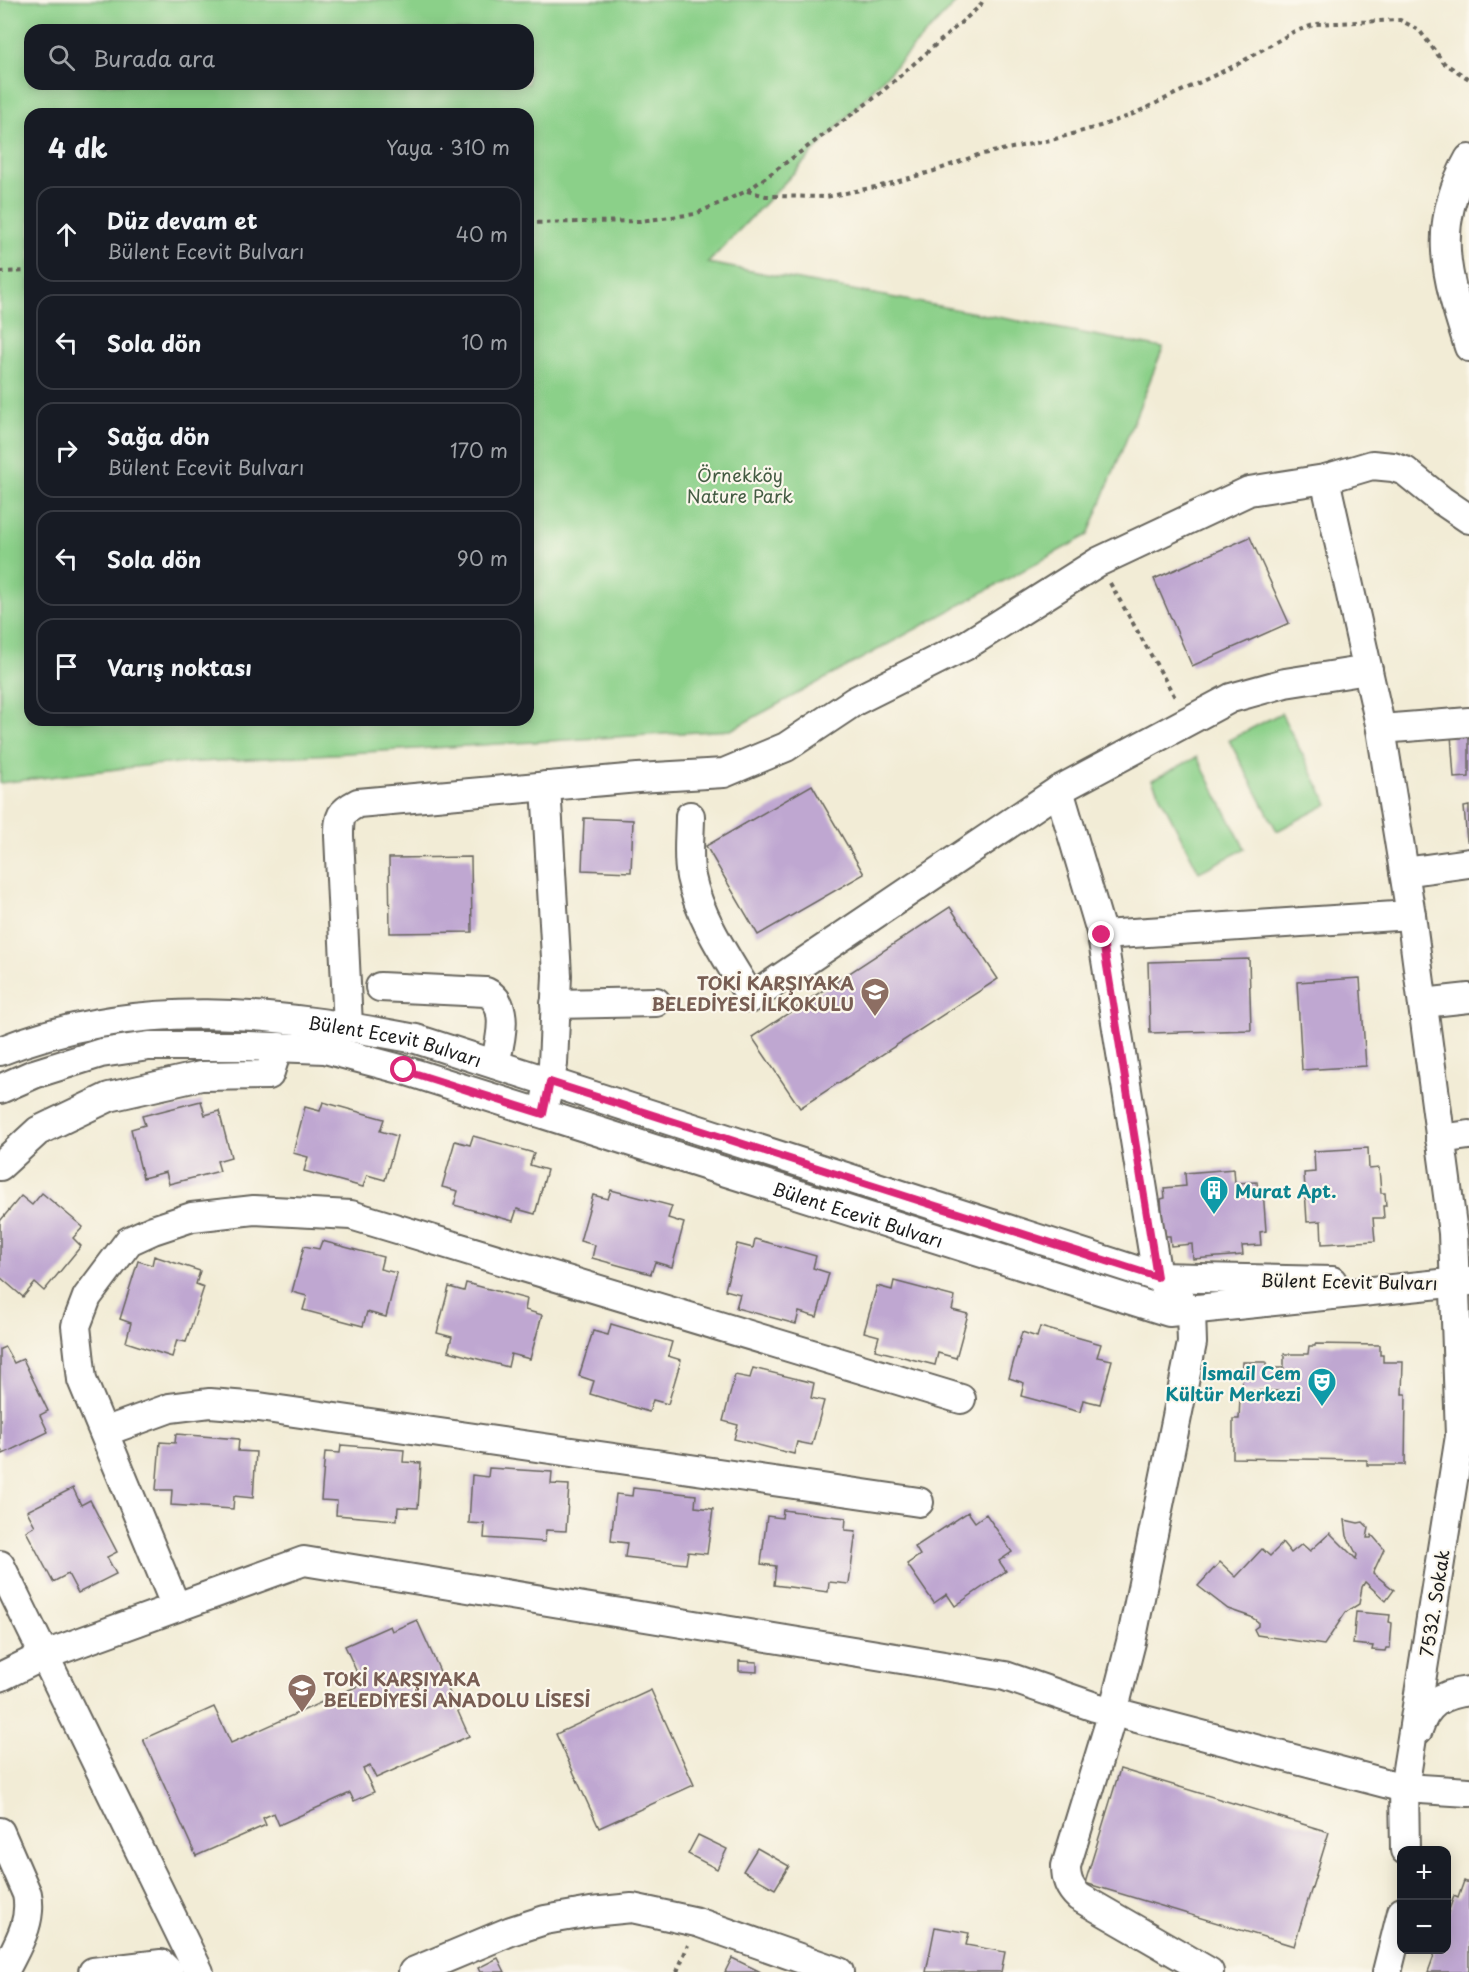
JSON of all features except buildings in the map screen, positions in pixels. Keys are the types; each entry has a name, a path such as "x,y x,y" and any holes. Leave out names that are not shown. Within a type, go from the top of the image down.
{"street":[{"path":"1469,159 1459,177 1453,195 1444,250 1455,303 1469,347"},
{"path":"348,1026 339,819 346,809 358,803 724,773 786,747 855,702 965,646 1098,561 1249,491 1325,479 1372,465 1393,467 1405,471 1441,501 1469,519"},
{"name":"7532. Sokak","path":"1325,479 1381,729 1411,915 1453,1233 1462,1283 1464,1406 1404,1788 1405,1846"},
{"path":"690,816 691,876 702,911 729,962 752,998 1059,790 1189,720 1231,698 1285,683 1368,670"},
{"path":"1381,729 1469,722"},
{"path":"543,1114 553,1064 557,975 546,786"},
{"path":"1059,790 1102,935 1157,1277 1191,1311 1192,1343 1131,1642 1113,1712 1066,1866 1068,1884 1078,1897 1209,1972"},
{"path":"1404,872 1469,863"},
{"path":"1102,935 1411,915"},
{"path":"380,987 486,992 492,995 497,1000 502,1014 495,1064"},
{"path":"1423,1003 1469,998"},
{"path":"555,1004 656,1002"},
{"name":"Bülent Ecevit Bulvarı","path":"0,1051 34,1037 90,1023 171,1014 293,1018 348,1026 417,1039 1157,1277 1462,1283"},
{"name":"Bülent Ecevit Bulvarı","path":"0,1089 34,1074 101,1053 148,1046 325,1049 404,1070 1168,1312 1462,1283"},
{"path":"0,1166 38,1131 109,1097 201,1076 269,1075 278,1047"},
{"path":"1440,1139 1469,1136"},
{"path":"176,1607 82,1380 76,1326 87,1297 129,1241 192,1217 254,1210 351,1215 961,1399"},
{"path":"104,1432 170,1408 210,1403 259,1407 919,1502"},
{"path":"0,1677 45,1655 303,1562 1005,1676 1113,1712 1404,1788 1469,1792"},
{"path":"0,1565 199,1972"},
{"path":"1404,1788 1417,1733 1430,1705 1455,1693 1469,1691"},
{"path":"0,1832 30,1905 27,1926 4,1972"},
{"path":"413,1972 511,1931 545,1920 632,1908 697,1922 839,1972"},
{"path":"1388,1972 1397,1930"},
{"path":"93,1972 161,1964 169,1972"}],"path":[{"path":"534,223 640,221 695,214 747,191 877,96 980,6 983,0"},
{"path":"747,191 766,196 826,197 885,185 978,155 1054,139 1100,126 1129,116 1236,65 1293,32 1316,24 1400,20 1419,30 1444,63 1469,80"},
{"path":"0,272 24,271"},
{"path":"1098,561 1189,720"}],"green space":[{"name":"Örnekköy Nature Park","path":"0,0 958,0 708,263 1163,348 1088,535 731,730 151,765 0,783"},
{"path":"1281,713 1328,804 1277,831 1229,740"},
{"path":"1197,757 1245,849 1199,872 1152,780"}],"place":[{"name":"TOKİ KARŞIYAKA BELEDİYESİ İLKOKULU","path":"875,1018"},
{"name":"Murat Apt.","path":"1214,1216"},
{"name":"İsmail Cem Kültür Merkezi","path":"1322,1408"},
{"name":"TOKİ KARŞIYAKA BELEDİYESİ ANADOLU LİSESİ","path":"302,1714"}],"route":[{"path":"404,1070 543,1114 550,1082 1157,1277 1102,935"}]}
